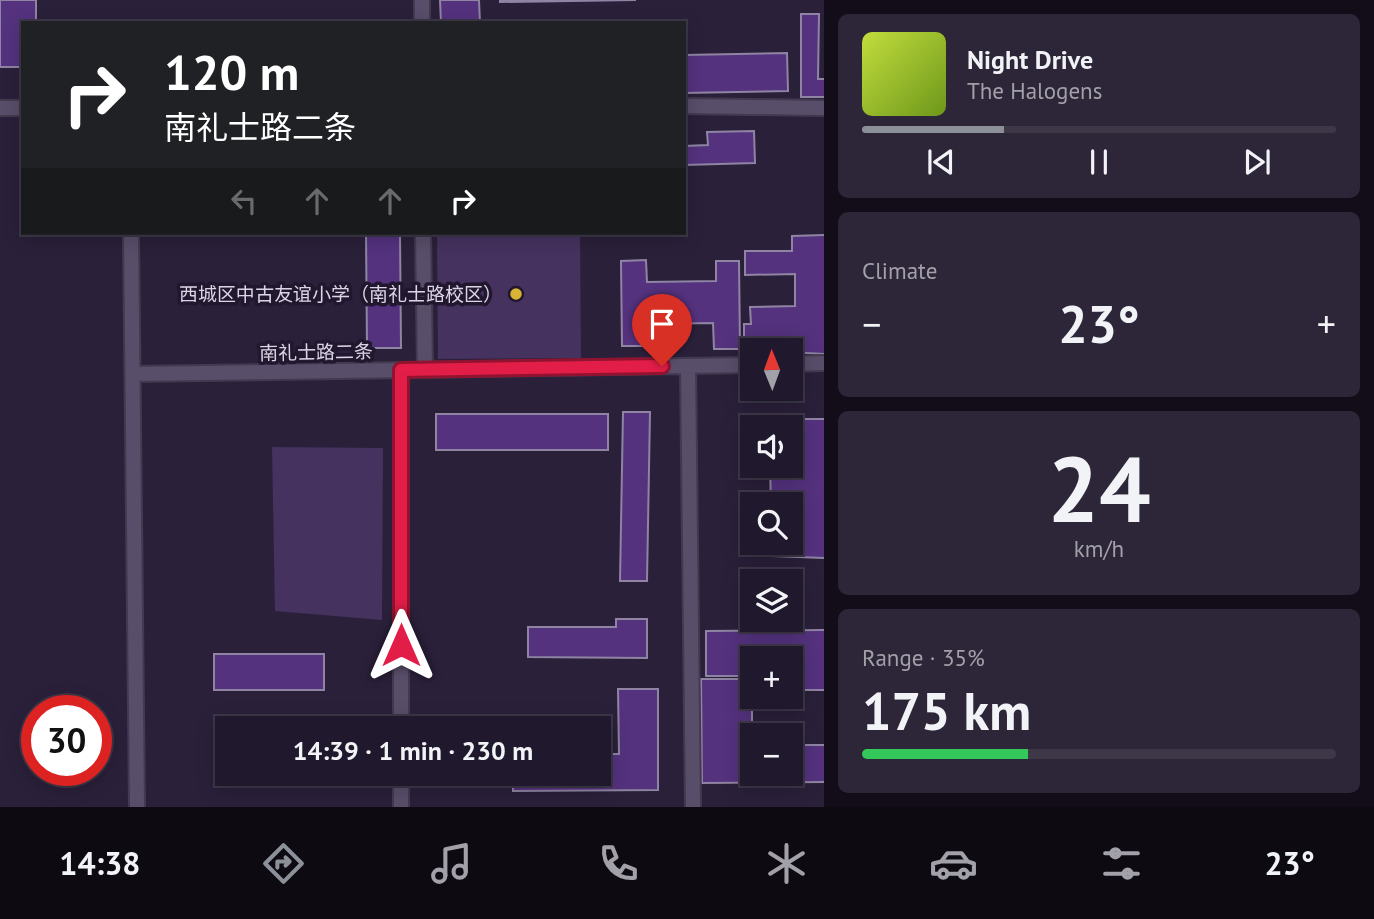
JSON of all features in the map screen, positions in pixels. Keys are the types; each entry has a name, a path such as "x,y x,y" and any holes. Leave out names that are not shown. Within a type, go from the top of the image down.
{"street":[{"path":"422,0 422,21"},
{"path":"686,106 824,108"},
{"path":"0,108 21,108"},
{"path":"131,235 137,807"},
{"path":"424,235 425,369"},
{"path":"803,364 824,363"},
{"name":"南礼士路二条","path":"132,374 740,365"},
{"path":"688,366 693,807"},
{"path":"401,370 401,716"},
{"path":"401,786 401,807"}],"shaded area":[{"name":"西城区中古友谊小学（南礼士路校区）","path":"437,235 580,235 581,358 438,359"},
{"path":"272,447 383,448 382,620 275,611"}],"building":[{"path":"0,0 36,0 36,21 21,21 21,67 0,67"},
{"path":"440,0 479,0 480,21 441,21"},
{"path":"500,0 636,0 500,2"},
{"path":"801,14 819,14 818,79 824,79 824,97 801,97"},
{"path":"787,53 788,91 686,93 686,55"},
{"path":"754,131 755,163 686,165 686,146 708,145 707,132"},
{"path":"366,235 400,235 401,348 367,348"},
{"path":"824,235 824,354 803,353 803,338 744,338 744,324 751,324 750,307 795,306 795,274 745,275 745,251 792,251 792,236"},
{"path":"646,260 647,282 716,281 716,261 739,261 740,349 714,349 713,323 648,324 648,346 622,346 621,261"},
{"path":"623,412 650,412 647,581 620,581"},
{"path":"436,414 608,414 608,450 436,450"},
{"path":"803,419 824,419 824,558 772,556 803,555 803,492 771,492 770,478 803,478"},
{"path":"616,619 647,619 647,658 528,657 528,627 616,627"},
{"path":"824,630 824,690 803,690 803,646 740,646 740,676 706,676 706,631"},
{"path":"214,654 324,654 324,690 214,690"},
{"path":"701,679 740,679 740,709 752,709 752,723 740,723 740,783 702,783"},
{"path":"618,689 658,689 658,790 513,791 513,786 611,786 611,754 619,754"},
{"path":"803,745 824,745 824,782 803,782"}],"place":[{"name":"西城区中古友谊小学（南礼士路校区）","path":"516,294"}],"route":[{"path":"401,645 401,370 662,366"}]}
